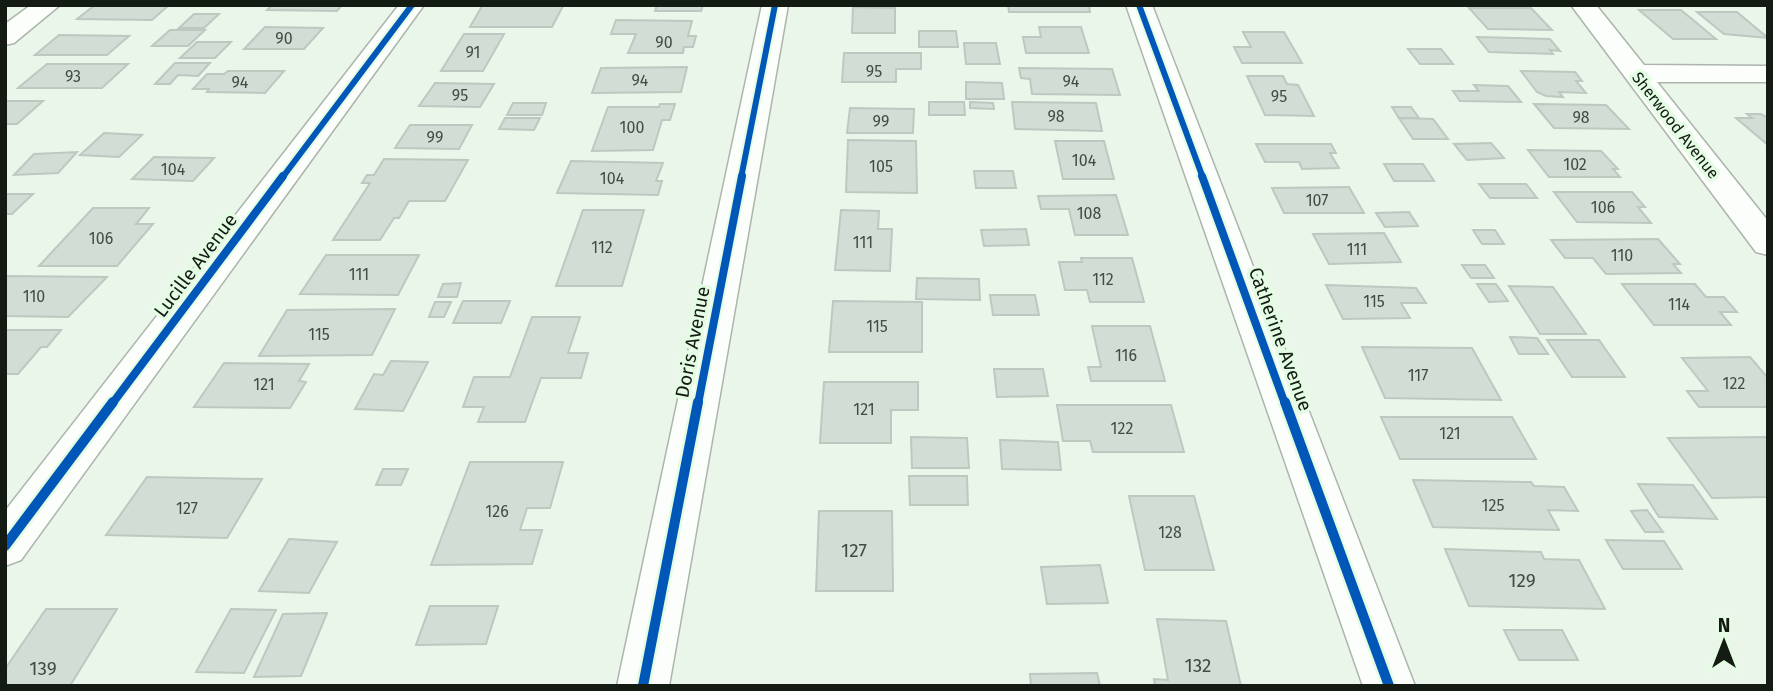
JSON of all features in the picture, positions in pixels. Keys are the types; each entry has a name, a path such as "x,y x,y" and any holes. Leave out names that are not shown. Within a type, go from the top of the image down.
{"street":[{"path":"5,37 48,5"},
{"name":"Lucille Avenue","path":"5,546 412,5"},
{"name":"Doris Avenue","path":"643,686 775,5"},
{"name":"Catherine Avenue","path":"1139,5 1390,686"},
{"name":"Sherwood Avenue","path":"1583,5 1768,244"},
{"path":"1636,73 1768,74"}],"building":[{"path":"95,5 169,5 152,20 77,19"},
{"path":"272,5 342,5 337,11 267,10"},
{"path":"657,5 703,5 701,11 655,11"},
{"path":"1008,5 1089,5 1090,12 1009,12"},
{"path":"482,6 563,6 552,27 470,27"},
{"path":"853,7 895,8 895,33 852,33"},
{"path":"1469,8 1531,8 1552,30 1488,29"},
{"path":"1639,10 1681,10 1716,39 1673,39"},
{"path":"1697,12 1737,12 1768,38 1724,34"},
{"path":"194,14 219,14 204,28 179,28"},
{"path":"616,20 692,21 688,36 696,36 693,47 684,47 683,53 628,53 636,34 611,34"},
{"path":"265,27 323,28 304,49 244,49"},
{"path":"1039,27 1081,27 1089,53 1026,53 1023,37 1041,37"},
{"path":"170,30 205,30 188,46 152,46"},
{"path":"919,31 956,31 958,47 919,47"},
{"path":"1243,32 1284,32 1302,63 1242,63 1234,47 1251,47"},
{"path":"464,34 504,34 483,71 441,71"},
{"path":"59,35 129,36 107,55 35,55"},
{"path":"1477,37 1550,39 1560,51 1550,50 1553,54 1489,52"},
{"path":"197,42 231,42 215,58 180,58"},
{"path":"964,43 996,43 1000,64 966,64"},
{"path":"1408,49 1441,49 1453,64 1420,64"},
{"path":"844,53 921,53 921,69 896,69 896,82 842,82"},
{"path":"175,63 210,63 198,76 178,75 170,84 155,84"},
{"path":"47,64 128,64 102,88 18,88"},
{"path":"687,67 681,92 592,93 601,68"},
{"path":"1019,68 1112,69 1120,95 1032,94 1030,79 1021,78"},
{"path":"228,71 284,71 265,93 207,92 209,89 193,89 207,74 224,74"},
{"path":"1521,71 1575,72 1582,81 1576,81 1586,93 1559,92 1563,97 1546,96 1537,92"},
{"path":"1247,76 1283,76 1287,84 1298,85 1314,116 1265,115"},
{"path":"966,82 1002,83 1004,99 966,99"},
{"path":"435,83 494,84 480,107 419,106"},
{"path":"1474,85 1508,86 1521,102 1460,101 1453,91 1479,91"},
{"path":"5,101 43,101 17,124 5,124"},
{"path":"929,102 964,102 965,115 929,115"},
{"path":"970,102 993,103 994,109 970,108"},
{"path":"1012,102 1096,103 1102,131 1015,129"},
{"path":"513,103 546,103 542,115 507,115"},
{"path":"660,104 675,104 670,120 662,120 653,150 592,151 608,107 659,107"},
{"path":"1534,104 1606,105 1629,129 1554,128"},
{"path":"1392,107 1411,107 1419,118 1399,118"},
{"path":"850,108 914,109 913,133 847,133"},
{"path":"1747,114 1761,114 1768,118 1768,145 1736,118 1752,118"},
{"path":"505,118 540,118 534,130 499,129"},
{"path":"1399,118 1433,119 1448,139 1413,139"},
{"path":"410,125 472,125 459,149 395,148"},
{"path":"104,133 142,135 119,157 80,155"},
{"path":"848,140 916,141 917,193 846,192"},
{"path":"1055,141 1104,141 1114,179 1063,179"},
{"path":"1491,143 1504,158 1467,160 1454,144"},
{"path":"1256,144 1331,144 1336,153 1330,153 1339,168 1302,169 1299,162 1265,162"},
{"path":"1528,150 1601,151 1618,169 1613,169 1620,177 1549,177"},
{"path":"77,152 58,173 14,175 34,154"},
{"path":"154,157 214,158 193,181 132,179"},
{"path":"384,159 468,160 445,201 409,201 399,218 394,218 380,240 333,240 370,183 362,183 367,175 374,175"},
{"path":"571,161 663,163 656,181 662,181 658,195 557,193"},
{"path":"1384,164 1423,164 1434,181 1394,181"},
{"path":"974,171 1013,171 1016,188 976,188"},
{"path":"1479,184 1526,184 1537,198 1490,198"},
{"path":"1349,187 1364,213 1284,213 1272,188"},
{"path":"1554,192 1632,192 1645,207 1638,207 1651,223 1577,222"},
{"path":"5,194 33,194 12,214 5,214"},
{"path":"1116,195 1128,235 1075,235 1069,209 1041,209 1038,196"},
{"path":"93,208 149,208 136,224 153,224 117,266 39,266"},
{"path":"583,210 644,210 622,286 556,286"},
{"path":"841,210 879,211 878,229 892,229 890,271 835,270"},
{"path":"1409,212 1418,226 1385,227 1376,213"},
{"path":"1026,229 1029,245 984,246 981,230"},
{"path":"1473,230 1495,230 1504,244 1482,244"},
{"path":"1384,233 1401,262 1329,264 1313,234"},
{"path":"1658,239 1680,264 1673,264 1681,273 1606,274 1593,258 1565,258 1551,240"},
{"path":"326,255 419,255 398,295 300,294"},
{"path":"1081,258 1132,258 1144,302 1090,302 1087,290 1065,290 1059,262 1082,262"},
{"path":"1462,265 1485,265 1494,278 1471,278"},
{"path":"5,276 107,277 68,317 5,316"},
{"path":"917,278 979,279 980,300 916,299"},
{"path":"461,283 457,297 438,297 443,284"},
{"path":"1477,284 1496,284 1508,301 1489,302"},
{"path":"1622,284 1695,284 1706,297 1724,297 1737,312 1720,312 1731,325 1654,325"},
{"path":"1326,285 1416,288 1426,303 1401,303 1410,318 1343,319"},
{"path":"1509,286 1553,287 1586,334 1540,334"},
{"path":"990,295 1035,295 1039,315 993,315"},
{"path":"463,301 510,301 501,323 453,323"},
{"path":"833,301 922,302 922,352 829,352"},
{"path":"435,302 451,302 444,317 429,317"},
{"path":"395,309 372,355 259,356 287,310"},
{"path":"532,317 580,317 568,353 588,353 581,378 541,378 525,422 478,422 484,407 463,407 474,377 510,377"},
{"path":"1092,326 1150,326 1165,381 1091,381 1088,367 1101,367"},
{"path":"5,330 61,330 47,347 41,347 18,374 5,374"},
{"path":"1510,337 1537,338 1548,354 1519,354"},
{"path":"1547,340 1599,340 1625,377 1572,377"},
{"path":"1362,347 1472,348 1501,400 1385,398"},
{"path":"1750,357 1768,378 1768,407 1699,407 1687,391 1708,391 1682,358"},
{"path":"391,361 428,362 403,411 355,409 374,374 383,375"},
{"path":"224,363 309,364 299,381 306,382 290,408 194,407"},
{"path":"994,369 1043,369 1048,396 997,397"},
{"path":"824,382 918,382 918,410 891,410 891,443 820,443"},
{"path":"1057,405 1171,405 1184,452 1093,452 1090,441 1063,441"},
{"path":"1381,417 1512,417 1536,459 1400,459"},
{"path":"911,437 967,438 969,468 912,468"},
{"path":"1768,437 1768,497 1712,498 1668,438"},
{"path":"1000,440 1058,442 1061,470 1002,469"},
{"path":"470,462 563,462 550,508 527,508 520,530 542,530 532,564 431,565"},
{"path":"383,469 408,469 401,485 376,485"},
{"path":"909,476 967,476 968,505 910,505"},
{"path":"147,477 262,479 227,538 106,535"},
{"path":"1413,480 1531,482 1534,486 1564,487 1578,511 1548,510 1559,530 1433,527"},
{"path":"1638,484 1693,485 1717,519 1659,517"},
{"path":"1129,496 1194,496 1214,570 1145,570"},
{"path":"1647,510 1663,532 1645,532 1631,511"},
{"path":"819,511 892,511 893,591 816,591"},
{"path":"289,539 337,542 309,593 259,591"},
{"path":"1606,540 1664,541 1682,569 1623,569"},
{"path":"1445,549 1541,552 1544,559 1579,560 1605,609 1469,606"},
{"path":"1100,565 1108,603 1047,604 1041,567"},
{"path":"430,606 498,606 486,644 416,645"},
{"path":"46,609 117,609 70,686 5,686 5,669"},
{"path":"231,609 276,610 244,673 196,672"},
{"path":"327,613 301,676 254,677 283,614"},
{"path":"1157,619 1226,621 1241,686 1155,686 1154,679 1168,680"},
{"path":"1504,630 1562,630 1578,660 1519,660"},
{"path":"1097,673 1100,686 1031,686 1030,674"}],"cycle path":[{"path":"5,546 412,5"},
{"path":"643,686 775,5"},
{"path":"1139,5 1389,686"}]}
